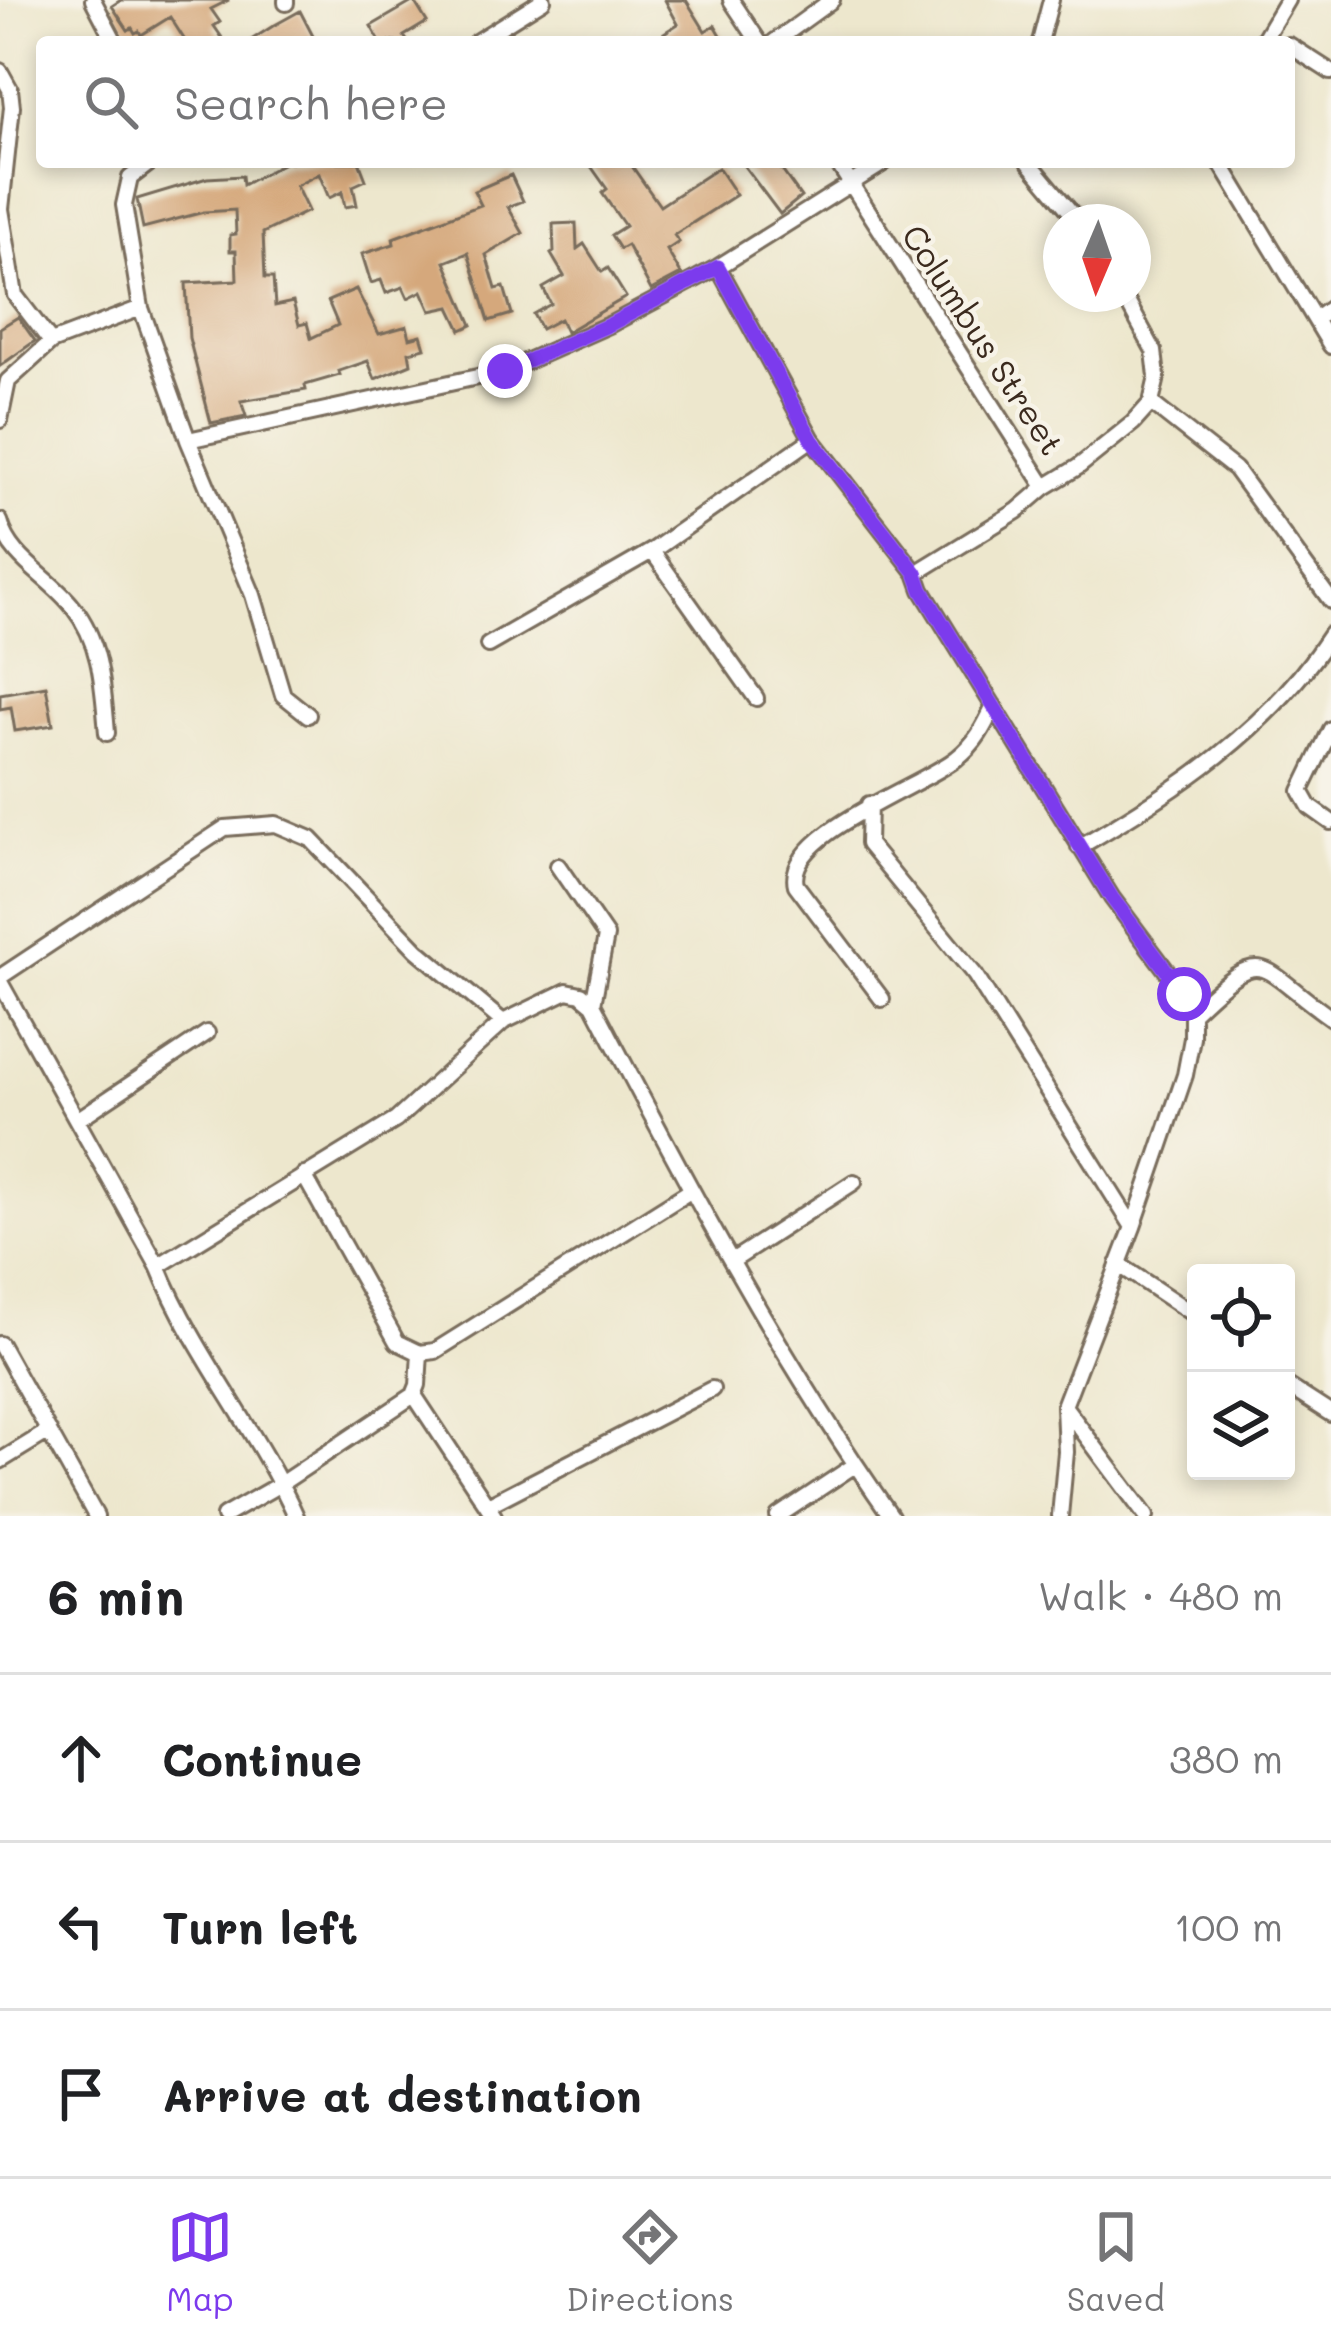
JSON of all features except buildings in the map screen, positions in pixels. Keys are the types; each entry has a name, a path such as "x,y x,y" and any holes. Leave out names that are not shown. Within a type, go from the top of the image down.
{"street":[{"path":"93,0 112,36"},
{"path":"486,36 543,0"},
{"path":"731,0 755,36"},
{"path":"782,36 832,0"},
{"path":"1042,36 1052,0"},
{"path":"1266,36 1287,0"},
{"path":"1295,50 1331,72"},
{"path":"0,71 10,89 12,106 1,209 15,296 51,342"},
{"path":"143,168 130,178 124,205 141,308 188,440 253,595 283,695 308,716"},
{"name":"Columbus Street","path":"841,168 1045,487"},
{"path":"188,440 505,371 611,324 718,267 876,168"},
{"path":"1034,168 1063,204"},
{"path":"1224,168 1331,346"},
{"path":"718,267 812,440 916,573 1079,847 1184,994 1192,1013 1185,1076 1064,1406 1066,1452 1060,1516"},
{"path":"0,418 8,381 51,342 141,308"},
{"path":"1316,319 1331,308"},
{"path":"916,573 1078,467 1151,403 1154,351 1133,312"},
{"path":"1151,403 1235,469 1331,601"},
{"path":"488,645 652,551 812,440"},
{"path":"0,521 18,556 74,608 93,639 107,733"},
{"path":"652,551 756,698"},
{"path":"1079,847 1162,799 1251,730 1307,672 1331,634"},
{"path":"882,999 796,884 793,873 800,857 869,804 953,762 978,740 994,706"},
{"path":"1331,729 1301,791 1310,807 1331,822"},
{"path":"869,804 868,844 975,975 1132,1227"},
{"path":"296,1516 282,1484 212,1374 158,1266 0,980 225,828 276,824 311,839 417,950 503,1022"},
{"path":"557,866 606,936 593,1004"},
{"path":"1192,1013 1244,968 1263,967 1331,1018"},
{"path":"158,1266 396,1120 503,1022 567,992 581,994 593,1004 732,1261 891,1516"},
{"path":"77,1120 207,1033"},
{"path":"304,1175 397,1342 420,1353 435,1351 690,1190"},
{"path":"732,1261 854,1182"},
{"path":"1118,1264 1187,1310"},
{"path":"0,1344 96,1516"},
{"path":"224,1516 282,1484 414,1395 420,1353"},
{"path":"414,1395 491,1510 712,1389"},
{"path":"1295,1391 1331,1414"},
{"path":"1064,1406 1146,1516"},
{"path":"0,1461 49,1431"},
{"path":"778,1516 855,1465"}],"route":[{"path":"505,371 611,324 718,267 812,440 916,573 1079,847 1184,994"}]}
